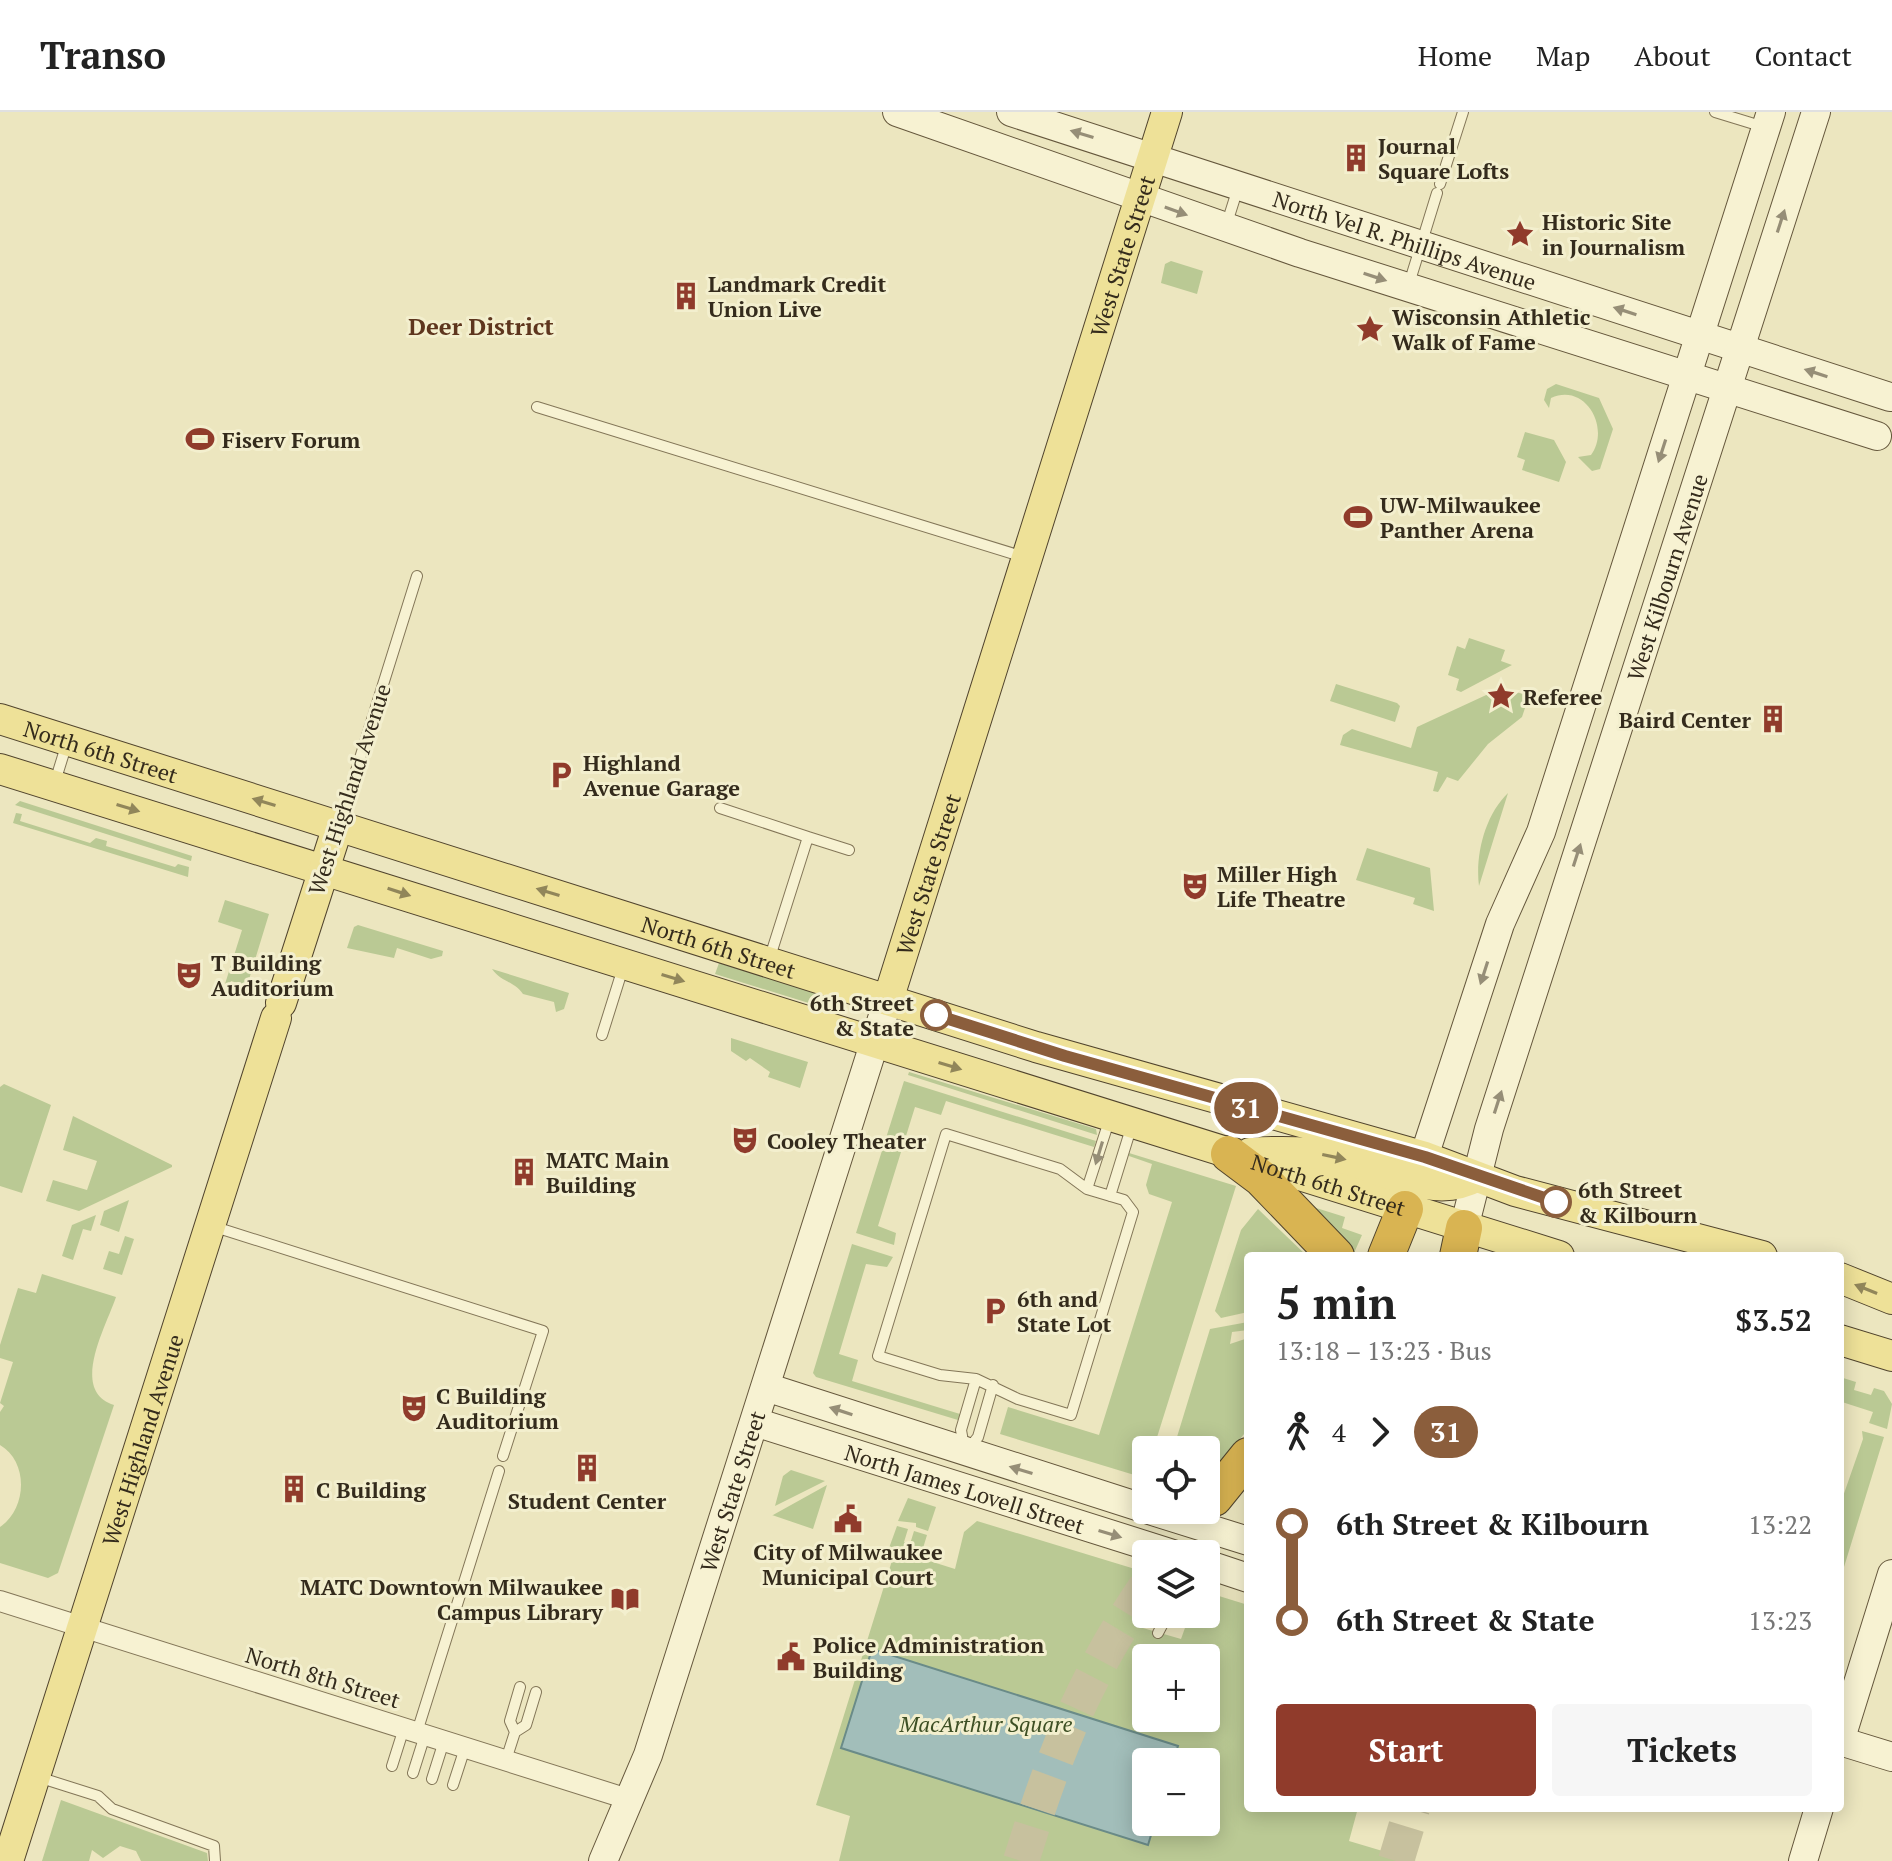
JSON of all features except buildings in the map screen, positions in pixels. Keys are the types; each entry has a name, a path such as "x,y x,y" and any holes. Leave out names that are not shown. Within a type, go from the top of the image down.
{"highway":[{"path":"1229,1154 1261,1178 1332,1252"},
{"path":"1388,1252 1415,1183"},
{"path":"1220,1491 1244,1461"}],"main road":[{"name":"West State Street","path":"888,1000 1167,112"},
{"name":"North 6th Street","path":"0,719 1036,1047 1415,1183 1461,1242 1531,1252"},
{"name":"North 6th Street","path":"0,769 1229,1154 1415,1183"},
{"name":"West Highland Avenue","path":"8,1861 338,826"},
{"path":"1415,1183 1451,1186 1476,1177 1697,1244 1740,1252"},
{"path":"1844,1280 1892,1299"},
{"path":"1844,1341 1892,1356"}],"street":[{"name":"North Vel R. Phillips Avenue","path":"897,112 1226,228 1877,436"},
{"name":"North Vel R. Phillips Avenue","path":"1011,112 1890,397"},
{"name":"West Kilbourn Avenue","path":"1461,1242 1476,1177 1816,112"},
{"name":"West Kilbourn Avenue","path":"1415,1183 1500,924 1541,832 1768,120"},
{"path":"1562,762 1603,775"},
{"name":"West State Street","path":"603,1861 631,1800 755,1422 888,1000"},
{"name":"North James Lovell Street","path":"766,1387 1132,1505"},
{"name":"North James Lovell Street","path":"755,1422 1132,1541"},
{"name":"North James Lovell Street","path":"1177,1524 1226,1547 1244,1572"},
{"path":"1844,1730 1887,1609 1892,1574"},
{"name":"North 8th Street","path":"0,1601 631,1800"},
{"path":"1844,1742 1892,1757"},
{"path":"1803,1861 1818,1812"}],"lane":[{"path":"1408,288 1463,112"},
{"path":"1715,112 1768,120"},
{"path":"1226,228 1238,188"},
{"path":"537,407 1027,558"},
{"name":"West Highland Avenue","path":"338,826 417,576"},
{"path":"54,785 67,741"},
{"path":"720,808 849,850"},
{"path":"769,962 808,837"},
{"path":"602,1035 625,963"},
{"path":"1087,1189 1121,1120"},
{"path":"1110,1196 1121,1120"},
{"path":"946,1134 1060,1169 1087,1189 1124,1200 1133,1212 1071,1415 1018,1399 976,1379 940,1375 878,1356 946,1134"},
{"path":"210,1225 543,1331 503,1456"},
{"path":"965,1452 961,1430 976,1379"},
{"path":"965,1452 978,1437 993,1385"},
{"path":"413,1773 499,1471"},
{"path":"1158,1633 1161,1628"},
{"path":"515,1732 510,1721 520,1687"},
{"path":"506,1760 515,1732 526,1725 536,1692"},
{"path":"392,1766 422,1734"},
{"path":"422,1734 432,1779"},
{"path":"453,1785 465,1748"},
{"path":"36,1776 98,1796 112,1809 214,1846 215,1861"}],"green space":[{"path":"1171,261 1203,271 1197,294 1161,283 1165,264"},
{"path":"1556,384 1599,398 1613,429 1600,469 1592,471 1578,457 1591,455 1596,444 1598,432 1591,410 1574,396 1563,395 1551,398 1549,408 1544,400 1547,389"},
{"path":"1525,432 1554,440 1566,462 1559,482 1522,470 1525,460 1517,457"},
{"path":"1469,638 1505,650 1501,661 1512,665 1461,692 1456,690 1459,679 1448,675 1457,646 1465,649"},
{"path":"1336,684 1397,703 1400,706 1395,722 1330,701"},
{"path":"1497,690 1497,702 1503,704 1513,691 1529,696 1522,717 1488,744 1458,781 1447,777 1438,792 1433,791 1438,772 1340,745 1343,735 1352,729 1411,748 1417,727"},
{"path":"1508,793 1479,886 1483,836 1493,812"},
{"path":"20,801 192,856 191,861 15,805"},
{"path":"16,813 22,814 20,821 90,843 96,838 107,841 106,846 175,867 178,864 189,867 188,877 13,823"},
{"path":"1367,848 1430,868 1434,911 1413,904 1415,898 1356,880"},
{"path":"225,900 269,914 247,986 231,981 229,985 225,984 242,930 218,922"},
{"path":"358,925 443,951 442,956 431,959 397,948 394,958 347,948 354,927"},
{"path":"719,963 831,997 828,1009 715,974"},
{"path":"492,969 569,993 564,1009 556,1012 554,1002 523,994"},
{"path":"731,1038 808,1062 800,1088 768,1077 770,1072 750,1058 746,1061 731,1051"},
{"path":"909,1072 1096,1129 1097,1135 908,1075"},
{"path":"904,1081 1096,1141 1094,1147 946,1101 941,1115 915,1107 878,1226 896,1233 894,1245 856,1233"},
{"path":"4,1084 51,1105 22,1193 0,1186 0,1087"},
{"path":"73,1116 172,1167 79,1211 46,1201 53,1180 87,1190 97,1161 63,1150"},
{"path":"1129,1153 1236,1186 1157,1436 1132,1436 1132,1474 1000,1434 1008,1407 1099,1435 1172,1202 1149,1194 1146,1185 1152,1164 1129,1156"},
{"path":"129,1200 119,1232 100,1225 104,1211"},
{"path":"1313,1207 1345,1217 1342,1228 1362,1235 1354,1252 1353,1252 1312,1212"},
{"path":"1258,1209 1303,1252 1244,1252 1244,1313 1221,1318 1215,1311 1241,1230"},
{"path":"96,1215 91,1231 83,1229 73,1260 62,1256 72,1225"},
{"path":"125,1236 134,1239 122,1275 103,1269 109,1251 119,1254"},
{"path":"852,1244 893,1257 887,1267 866,1264 839,1354 858,1360 852,1381 960,1414 958,1420 816,1377 813,1373"},
{"path":"42,1274 116,1297 99,1341 92,1373 94,1386 101,1398 114,1405 58,1573 48,1578 0,1563 0,1527 15,1509 21,1486 16,1462 0,1445 0,1412 4,1406 0,1403 13,1362 0,1358 0,1345 18,1288 36,1293"},
{"path":"1244,1323 1244,1330 1232,1332 1230,1344 1244,1339 1244,1434 1220,1464 1220,1436 1177,1436 1210,1329"},
{"path":"1844,1378 1856,1382 1854,1390 1871,1395 1874,1388 1884,1391 1892,1404 1887,1429 1869,1423 1873,1412 1844,1403"},
{"path":"1862,1431 1884,1437 1844,1567 1844,1494 1863,1439"},
{"path":"791,1470 825,1481 775,1506 783,1476"},
{"path":"827,1485 813,1529 772,1515 773,1515"},
{"path":"908,1498 936,1507 928,1531 916,1527 916,1523 898,1521"},
{"name":"MacArthur Square","path":"977,1521 1132,1568 1132,1628 1145,1628 1181,1639 1185,1628 1220,1628 1220,1596 1244,1604 1244,1812 1357,1812 1349,1841 1416,1861 839,1861 850,1816 816,1805 895,1551 889,1548 897,1526 908,1529 904,1542 910,1544 914,1531 927,1535 920,1558 955,1569 964,1532"},
{"path":"61,1800 207,1853 208,1861 141,1861 136,1851 120,1846 103,1858 92,1850 89,1861 42,1861"}],"water":[{"path":"872,1649 1178,1746 1132,1748 1132,1836 1151,1836 1148,1845 841,1748"}],"tunnel":[{"path":"1021,1861 1045,1787 1072,1719 1132,1609"},
{"path":"1396,1861 1411,1812"}],"bus line":[{"name":"31","path":"936,1015 1065,1056 1425,1157 1515,1191 1556,1202"}],"place":[{"name":"Journal Square Lofts","path":"1356,158"},
{"name":"Historic Site in Journalism","path":"1520,234"},
{"name":"Landmark Credit Union Live","path":"686,296"},
{"name":"Wisconsin Athletic Walk of Fame","path":"1370,329"},
{"name":"Fiserv Forum","path":"200,439"},
{"name":"UW-Milwaukee Panther Arena","path":"1358,517"},
{"name":"Referee","path":"1501,696"},
{"name":"Baird Center","path":"1773,719"},
{"name":"Highland Avenue Garage","path":"561,775"},
{"name":"Miller High Life Theatre","path":"1195,886"},
{"name":"T Building Auditorium","path":"189,975"},
{"name":"6th Street & State","path":"936,1015"},
{"name":"Cooley Theater","path":"745,1140"},
{"name":"MATC Main Building","path":"524,1172"},
{"name":"6th Street & Kilbourn","path":"1556,1202"},
{"name":"6th and State Lot","path":"995,1311"},
{"name":"C Building Auditorium","path":"414,1408"},
{"name":"Student Center","path":"587,1468"},
{"name":"C Building","path":"294,1489"},
{"name":"City of Milwaukee Municipal Court","path":"848,1519"},
{"name":"MATC Downtown Milwaukee Campus Library","path":"625,1599"},
{"name":"Police Administration Building","path":"791,1657"}],"district":[{"name":"Deer District","path":"481,326"}]}
